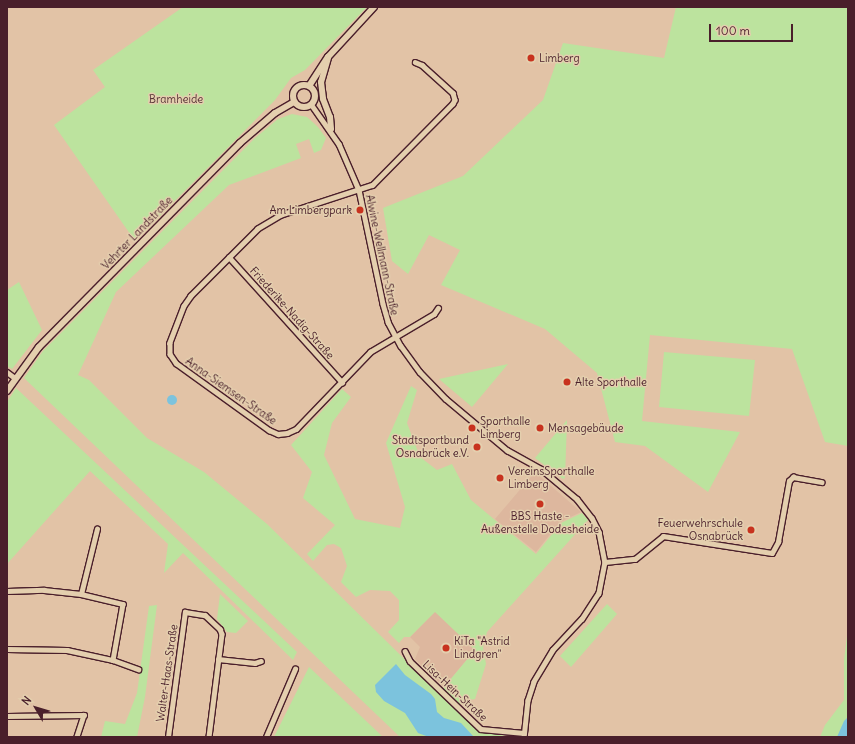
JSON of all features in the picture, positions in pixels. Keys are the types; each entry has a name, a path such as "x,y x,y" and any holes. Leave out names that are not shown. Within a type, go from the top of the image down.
{"main road":[{"path":"309,86 328,57 374,7"},
{"path":"328,57 321,82 331,129"},
{"path":"309,86 315,96 311,104 303,107 294,102 292,95 297,87 309,86"},
{"name":"Vehrter Landstraße","path":"7,391 15,378 44,342 240,143 275,113 294,102"}],"street":[{"name":"Anna-Siemsen-Straße","path":"414,62 422,65 453,93 455,100 379,181 359,190 281,214 258,229 229,257 184,306 170,343 170,354 176,363 269,430 278,434 296,429 370,352 434,314 438,308"},
{"name":"Alwine-Wellmann-Straße","path":"311,104 331,129 359,190 383,304 395,337 420,372 446,399 507,450 540,469 585,508 600,532 605,562 603,578 592,606 553,650 534,682 528,700 524,735"},
{"name":"Friederike-Nadig-Straße","path":"229,257 342,382"},
{"path":"7,372 15,378"},
{"path":"605,562 635,559 664,536 772,553 778,542 789,481 793,477 822,482"},
{"path":"81,594 97,529"},
{"path":"7,591 44,590 81,594 123,604 113,660"},
{"name":"Walter-Haas-Straße","path":"168,737 185,612 205,615 220,629 209,737"},
{"path":"7,649 67,650 113,660 138,669"},
{"name":"Lisa-Hein-Straße","path":"405,651 410,661 481,729 524,735"},
{"path":"218,660 255,663 261,661"},
{"path":"266,737 295,669"},
{"path":"7,716 84,715 77,737"}],"shaded area":[{"name":"BBS Haste - Außenstelle Dodesheide","path":"535,472 581,512 560,522 536,552 495,519"},
{"name":"KiTa \"Astrid Lindgren\"","path":"435,611 475,650 444,687 415,659 420,647 410,637"}],"green space":[{"name":"Bramheide","path":"183,7 367,7 305,70 291,78 275,100 135,241 54,125 105,87 93,70"},
{"path":"676,7 848,7 848,446 825,442 792,349 650,335 642,421 740,432 708,492 645,446 615,442 597,373 545,329 441,285 460,250 429,235 408,274 392,261 383,208 463,176 543,100 563,43 664,58"},
{"path":"292,114 307,117 318,127 326,138 321,150 314,153 309,139 296,144 301,158 229,185 116,292 78,375 89,380 147,438 204,472 267,524 439,693 475,650 435,612 410,637 404,637 399,643 388,632 399,620 399,600 390,591 370,590 356,597 341,582 347,566 341,548 334,544 327,545 313,561 307,554 335,525 303,498 312,472 291,445 342,389 351,397 332,423 324,455 355,519 400,528 405,507 386,443 411,386 417,390 407,423 420,457 437,470 452,464 471,500 536,554 561,523 582,513 588,520 487,632 483,647 486,664 475,699 463,701 455,709 480,732 513,737 400,737 24,378 43,351 255,138 278,119"},
{"path":"19,282 42,330 12,369 7,366 7,290"},
{"path":"664,352 755,360 749,416 659,407"},
{"path":"508,364 472,407 439,379"},
{"path":"16,388 297,652 293,660 183,553 164,573 168,544 90,471 7,564 7,402"},
{"path":"567,420 565,478 563,479 535,458"},
{"path":"220,594 248,621 236,633 227,632 217,619"},
{"path":"607,604 617,614 571,667 560,656"},
{"path":"157,605 145,697 137,737 101,737 105,721 125,724 137,693 149,606"},
{"path":"848,628 848,737 820,737 825,725 844,700 844,659"},
{"path":"309,667 383,737 274,737"}],"water":[{"path":"170,395 174,395 176,396 176,404 170,405 167,402 167,398"},
{"path":"396,664 405,675 431,694 435,699 437,712 444,718 461,723 474,737 429,737 418,733 405,713 384,701 376,692 375,685"},
{"path":"847,718 848,737 837,737 844,721"}],"place":[{"name":"Limberg","path":"531,58"},
{"name":"Am Limbergpark","path":"360,210"},
{"name":"Alte Sporthalle","path":"567,382"},
{"name":"Sporthalle Limberg","path":"472,428"},
{"name":"Mensagebäude","path":"540,428"},
{"name":"Stadtsportbund Osnabrück e.V.","path":"477,447"},
{"name":"VereinsSporthalle Limberg","path":"500,478"},
{"name":"BBS Haste - Außenstelle Dodesheide","path":"540,504"},
{"name":"Feuerwehrschule Osnabrück","path":"751,530"},
{"name":"KiTa \"Astrid Lindgren\"","path":"446,648"}]}
